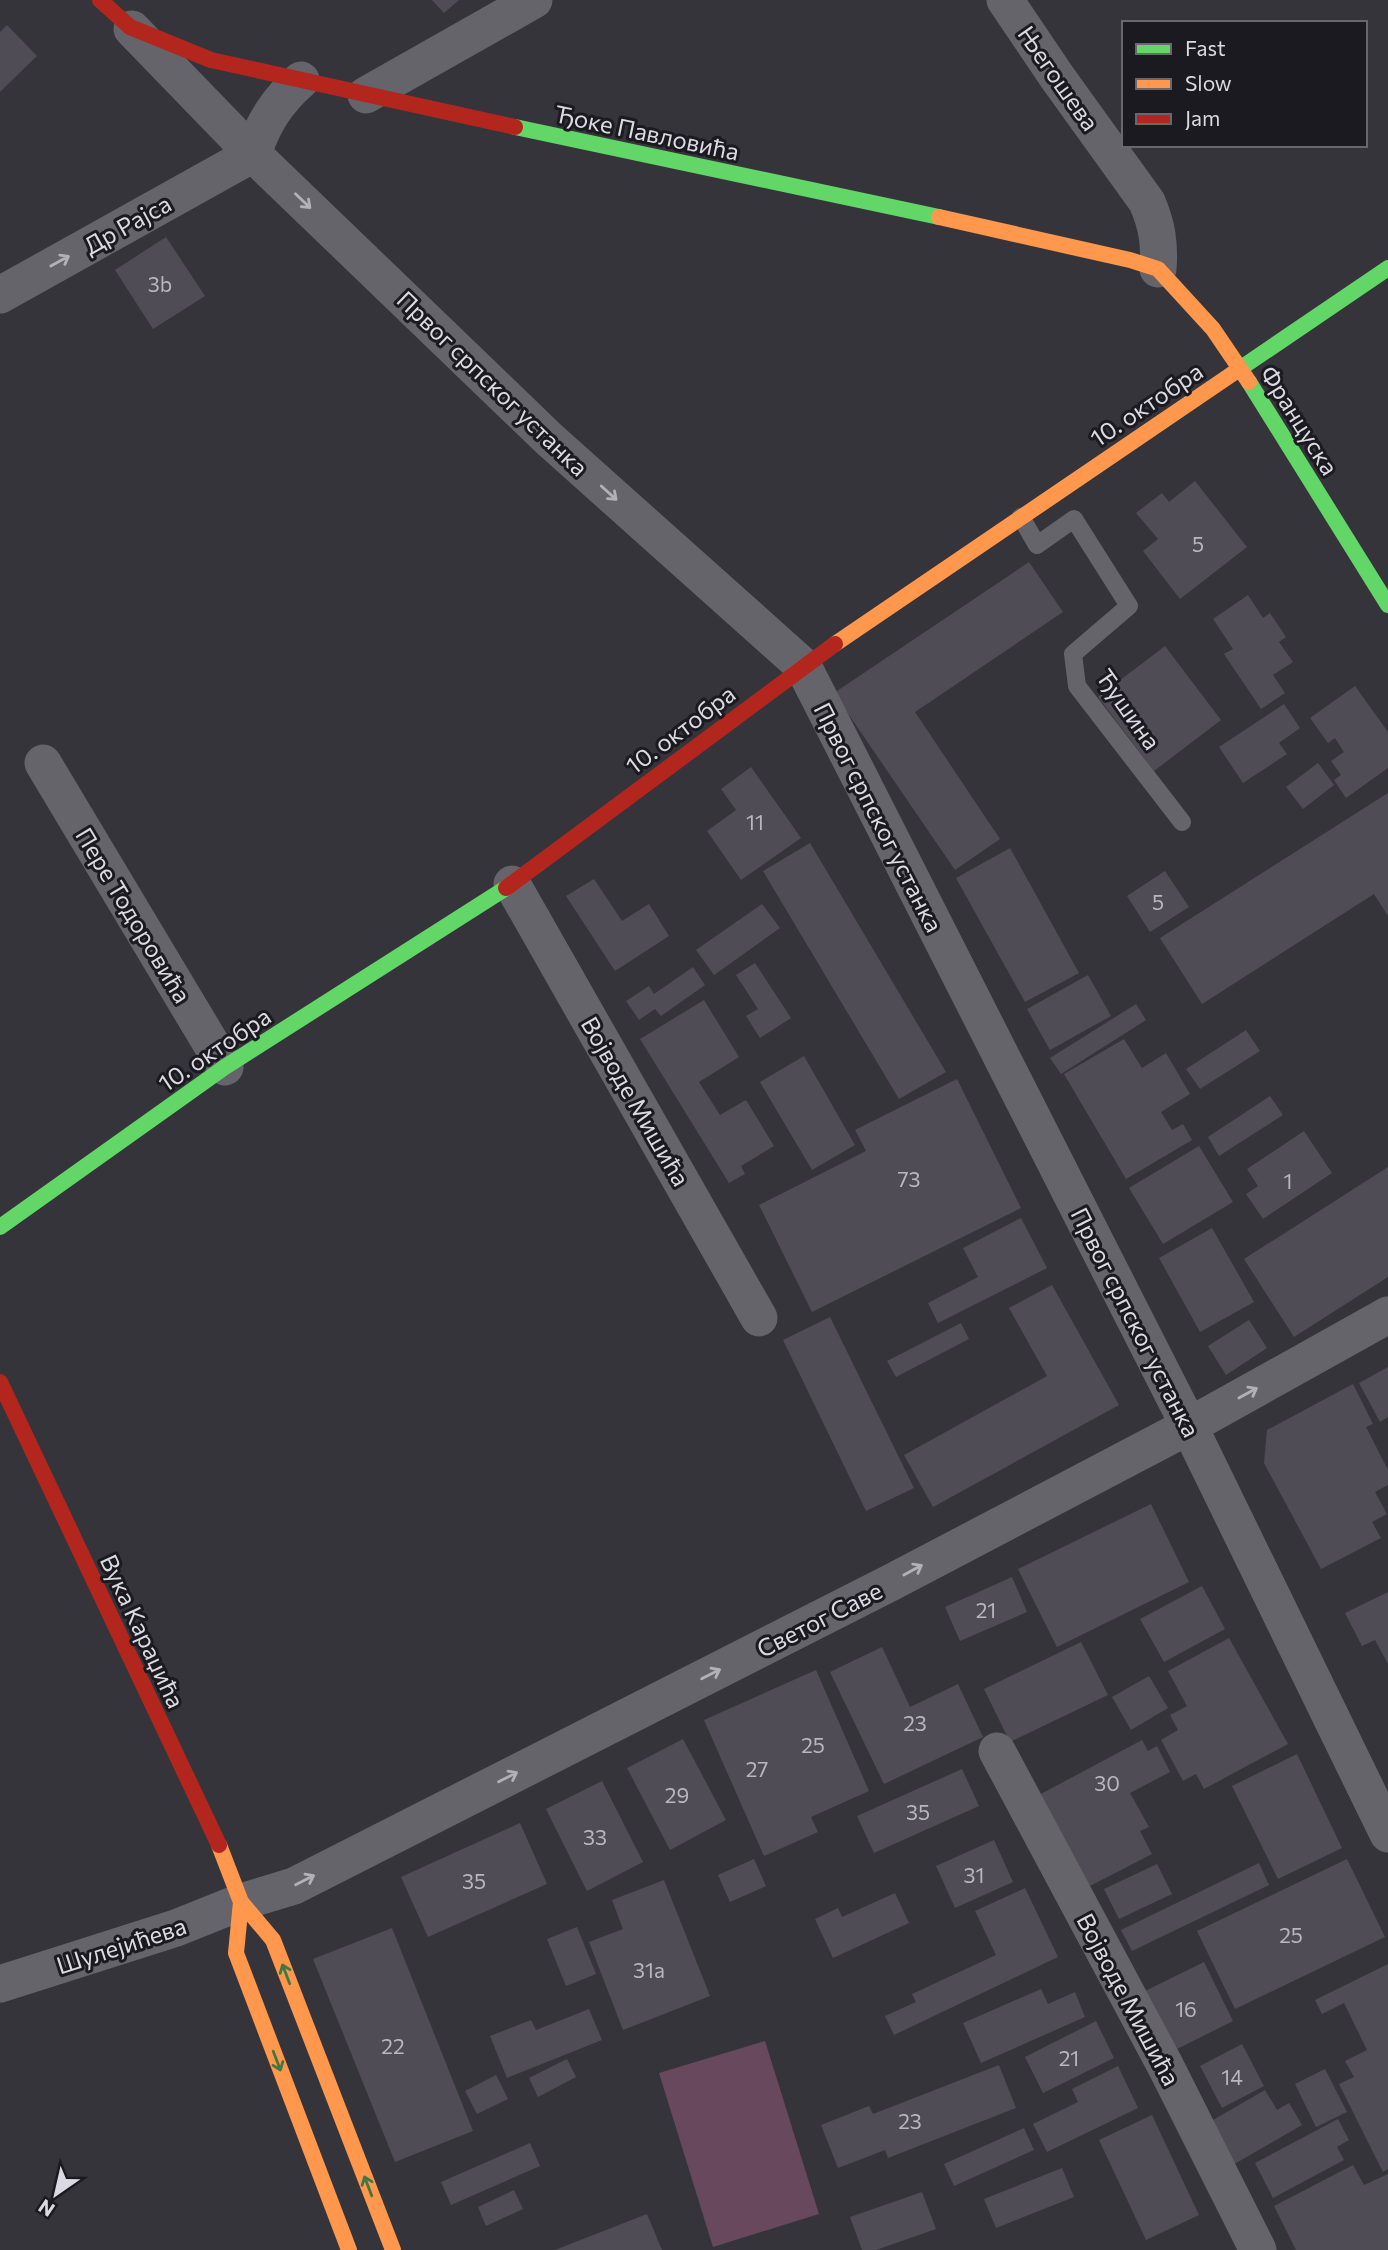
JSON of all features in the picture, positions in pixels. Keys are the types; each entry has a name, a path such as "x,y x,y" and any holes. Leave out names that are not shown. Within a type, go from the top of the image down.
{"street":[{"name":"Првог српског устанка","path":"100,0 130,27 253,154 549,439 803,666 1189,1426 1388,1834"},
{"path":"366,95 534,0"},
{"name":"Његошева","path":"1005,0 1147,202 1155,220 1160,244 1158,269"},
{"name":"Ђоке Павловића","path":"130,27 211,60 1032,237 1158,269"},
{"path":"253,154 269,114 301,80"},
{"name":"Др Рајса","path":"0,295 253,154"},
{"name":"10. октобра","path":"0,1227 225,1067 512,884 803,666 1388,268"},
{"name":"Француска","path":"1158,269 1213,329 1240,368 1388,605"},
{"name":"Пере Тодоровића","path":"43,763 225,1067"},
{"name":"Војводе Мишића","path":"512,884 759,1318"},
{"name":"Светог Саве","path":"241,1902 294,1885 892,1582 1189,1426 1388,1315"},
{"name":"Вука Караџића","path":"0,1382 228,1865 241,1902 273,1940 393,2250"},
{"name":"Војводе Мишића","path":"997,1751 1166,2067 1258,2250"},
{"name":"Вука Караџића","path":"241,1902 236,1953 349,2250"},
{"name":"Шулејићева","path":"0,1984 176,1928 241,1902"}],"lane":[{"name":"Ђушина","path":"1021,517 1037,545 1074,519 1129,606 1073,654 1077,686 1182,822"}],"shaded area":[{"path":"765,2041 819,2214 713,2247 659,2073"}],"building":[{"path":"432,0 459,0 444,13"},
{"path":"7,25 37,56 0,92 0,32"},
{"path":"166,237 205,296 153,329 115,270"},
{"path":"1195,481 1247,547 1180,599 1143,551 1158,539 1136,513 1162,493 1169,502"},
{"path":"1029,562 1063,612 915,712 1000,839 955,870 834,693"},
{"path":"1248,595 1263,618 1270,613 1286,637 1279,642 1293,662 1273,675 1285,693 1261,709 1224,654 1233,649 1213,619"},
{"path":"1165,646 1221,720 1154,771 1098,697"},
{"path":"1355,686 1388,732 1388,768 1346,798 1334,780 1341,775 1331,761 1344,752 1335,738 1328,743 1310,718"},
{"path":"1284,704 1300,728 1279,743 1287,754 1243,783 1219,747"},
{"path":"1318,763 1334,785 1303,809 1286,787"},
{"path":"751,767 801,838 741,880 707,831 736,810 721,789"},
{"path":"1388,793 1388,916 1374,894 1202,1004 1160,938"},
{"path":"810,843 946,1072 899,1099 763,871"},
{"path":"1010,848 1079,973 1025,1002 956,878"},
{"path":"1165,871 1189,907 1150,932 1127,896"},
{"path":"594,879 622,921 649,904 669,936 615,971 566,896"},
{"path":"762,904 780,928 714,975 696,950"},
{"path":"755,963 791,1018 760,1038 746,1016 758,1009 736,975"},
{"path":"693,967 705,985 661,1016 655,1009 639,1020 626,1001 649,986 654,994"},
{"path":"1088,975 1111,1016 1050,1050 1027,1009"},
{"path":"704,1000 739,1057 699,1082 720,1115 746,1100 774,1146 741,1166 745,1174 729,1183 640,1039"},
{"path":"1136,1004 1146,1020 1061,1074 1050,1058"},
{"path":"1246,1030 1260,1051 1200,1089 1186,1069"},
{"path":"1124,1039 1142,1068 1166,1053 1190,1094 1161,1112 1172,1130 1183,1124 1192,1140 1126,1179 1064,1074"},
{"path":"804,1056 855,1145 812,1170 760,1082"},
{"path":"957,1079 1021,1208 812,1312 759,1205 866,1151 855,1130"},
{"path":"1270,1096 1283,1115 1219,1156 1208,1137"},
{"path":"1304,1131 1332,1173 1263,1219 1246,1194 1258,1186 1247,1169"},
{"path":"1199,1146 1233,1202 1163,1244 1129,1188"},
{"path":"1388,1167 1388,1277 1294,1337 1244,1259"},
{"path":"1021,1218 1047,1268 938,1323 928,1303 978,1277 963,1248"},
{"path":"1212,1228 1254,1302 1200,1332 1159,1258"},
{"path":"1052,1285 1119,1405 933,1507 904,1455 1047,1376 1009,1308"},
{"path":"830,1317 914,1488 866,1511 783,1340"},
{"path":"1249,1320 1267,1348 1226,1375 1208,1346"},
{"path":"961,1323 969,1339 896,1377 887,1361"},
{"path":"1388,1367 1388,1417 1380,1422 1359,1383"},
{"path":"1353,1384 1373,1424 1366,1427 1388,1470 1388,1485 1375,1492 1387,1514 1372,1522 1381,1538 1321,1569 1264,1463 1267,1430"},
{"path":"1151,1504 1189,1582 1057,1647 1018,1569"},
{"path":"1012,1577 1027,1612 960,1641 945,1607"},
{"path":"1202,1586 1225,1629 1164,1662 1140,1619"},
{"path":"1388,1592 1388,1664 1375,1640 1362,1646 1345,1613"},
{"path":"1229,1638 1288,1744 1204,1789 1196,1774 1183,1781 1161,1740 1178,1730 1170,1715 1187,1706 1168,1671"},
{"path":"1081,1642 1108,1695 1010,1742 984,1689"},
{"path":"882,1647 910,1707 958,1684 983,1737 884,1784 830,1672"},
{"path":"816,1670 869,1791 811,1817 818,1832 764,1856 704,1720"},
{"path":"1149,1676 1168,1708 1131,1730 1112,1697"},
{"path":"683,1739 726,1820 670,1850 627,1768"},
{"path":"1142,1740 1148,1751 1157,1746 1170,1772 1130,1793 1149,1827 1140,1831 1152,1854 1088,1887 1039,1795"},
{"path":"1297,1754 1342,1848 1278,1879 1232,1786"},
{"path":"962,1769 979,1806 874,1853 857,1816"},
{"path":"602,1781 643,1862 587,1891 546,1809"},
{"path":"520,1823 547,1884 428,1937 401,1877"},
{"path":"994,1840 1013,1882 955,1908 936,1866"},
{"path":"754,1859 766,1886 730,1902 718,1875"},
{"path":"1347,1859 1385,1937 1235,2009 1197,1931"},
{"path":"1259,1863 1269,1885 1132,1951 1121,1930"},
{"path":"1157,1864 1172,1894 1119,1919 1104,1889"},
{"path":"664,1880 710,1996 623,2030 589,1942 623,1929 612,1900"},
{"path":"1025,1888 1058,1957 894,2035 885,2016 916,2002 912,1994 996,1955 975,1911"},
{"path":"895,1893 909,1923 833,1958 815,1919 838,1908 842,1917"},
{"path":"577,1927 596,1974 566,1986 547,1939"},
{"path":"392,1928 473,2131 395,2162 313,1959"},
{"path":"1204,1962 1233,2021 1169,2053 1139,1994"},
{"path":"1388,1964 1388,2169 1383,2172 1339,2084 1354,2077 1345,2061 1367,2050 1344,2003 1322,2014 1315,2000"},
{"path":"1041,1989 1048,2004 1075,1992 1085,2017 981,2063 963,2023"},
{"path":"589,2009 602,2040 507,2078 490,2036 531,2020 536,2030"},
{"path":"1096,2021 1114,2058 1043,2093 1025,2057"},
{"path":"1242,2044 1264,2086 1222,2108 1200,2066"},
{"path":"567,2059 576,2077 538,2097 529,2078"},
{"path":"999,2065 1016,2108 888,2158 885,2150 838,2168 821,2125 869,2106 873,2114"},
{"path":"1118,2066 1138,2108 1047,2152 1033,2124 1078,2102 1072,2089"},
{"path":"1325,2069 1347,2112 1316,2127 1295,2084"},
{"path":"496,2075 508,2099 477,2114 465,2091"},
{"path":"1265,2090 1277,2110 1289,2103 1302,2125 1231,2166 1206,2124"},
{"path":"1152,2115 1199,2215 1146,2240 1099,2140"},
{"path":"1338,2119 1349,2140 1337,2147 1344,2160 1273,2198 1255,2163"},
{"path":"1024,2128 1034,2150 954,2186 944,2164"},
{"path":"530,2143 540,2166 451,2205 441,2182"},
{"path":"1353,2165 1364,2185 1388,2174 1388,2250 1296,2250 1274,2206"},
{"path":"1062,2168 1074,2197 996,2228 984,2199"},
{"path":"514,2190 523,2209 486,2226 478,2207"},
{"path":"922,2192 936,2229 876,2250 862,2250 850,2217"},
{"path":"647,2214 662,2250 555,2250"}],"traffic: fast":[{"path":"515,127 939,217"},
{"path":"1235,372 1388,268"},
{"path":"1249,382 1388,605"},
{"path":"0,1227 225,1067 506,888"}],"traffic: slow":[{"path":"939,217 1130,260 1158,269 1213,329 1249,382"},
{"path":"835,644 1235,372"},
{"path":"219,1845 241,1902 273,1940 393,2250"},
{"path":"241,1902 236,1953 349,2250"}],"traffic: jam":[{"path":"100,0 130,27 211,60 515,127"},
{"path":"506,888 835,644"},
{"path":"0,1382 219,1845"}]}
